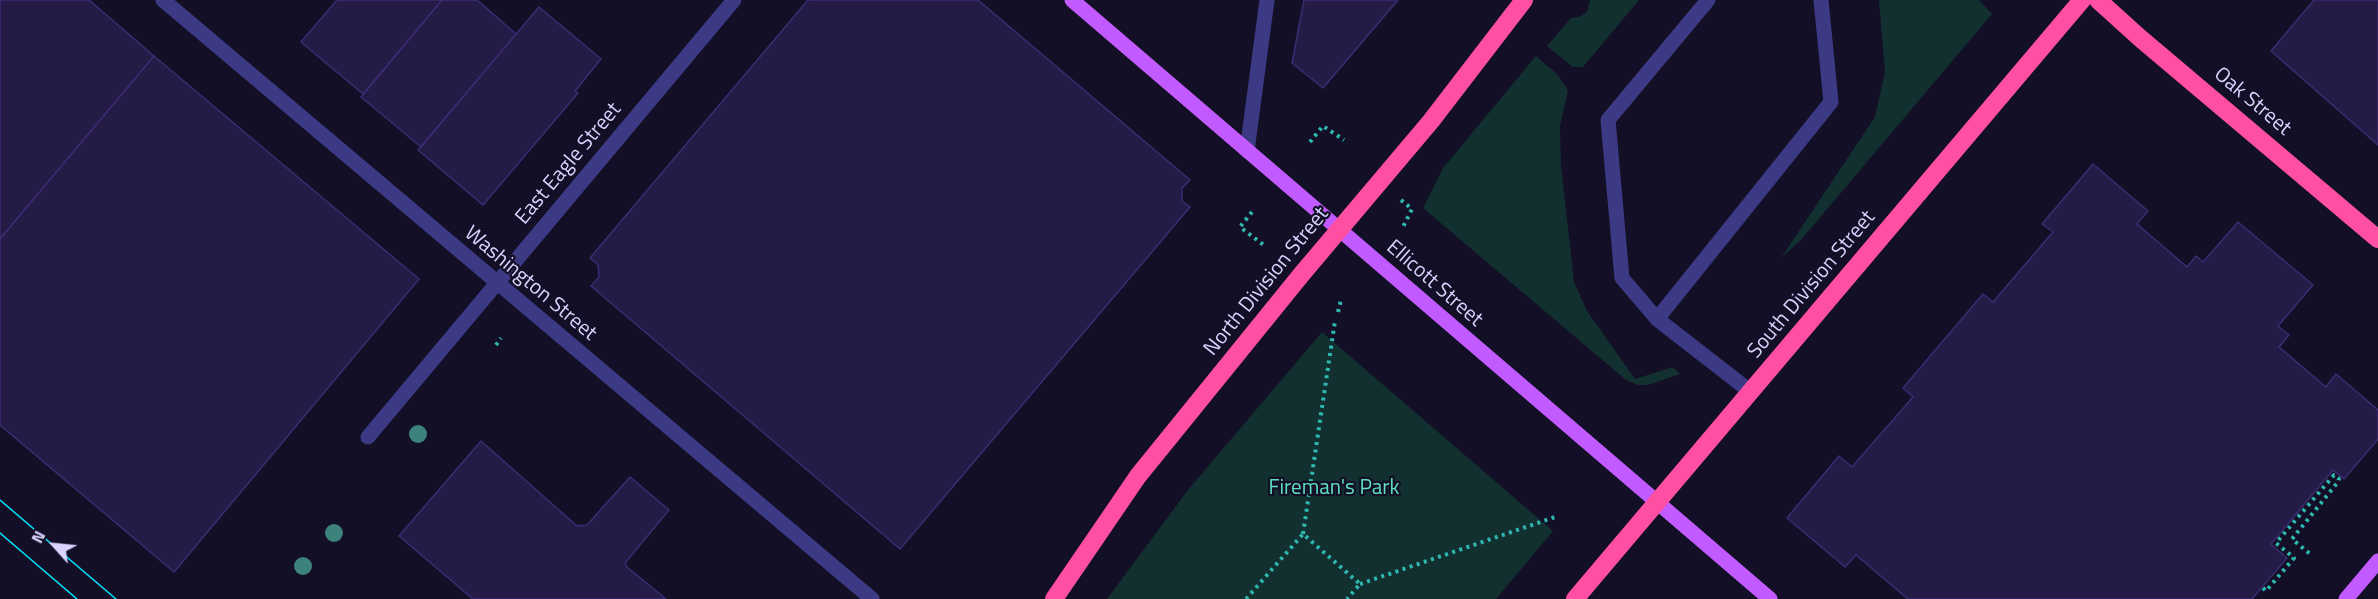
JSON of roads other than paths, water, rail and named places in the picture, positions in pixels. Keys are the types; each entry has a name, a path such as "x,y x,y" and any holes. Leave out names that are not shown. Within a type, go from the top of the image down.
{"highway":[{"name":"North Division Street","path":"1054,599 1138,476 1431,121 1524,0"},
{"name":"South Division Street","path":"1575,599 2082,0"},
{"name":"Oak Street","path":"2098,0 2378,239"}],"main road":[{"name":"Ellicott Street","path":"1072,0 1770,599"},
{"path":"2346,599 2378,561"}],"street":[{"name":"Washington Street","path":"162,0 872,599"},
{"name":"East Eagle Street","path":"368,437 734,0"},
{"path":"1247,151 1267,0"},
{"path":"1708,0 1608,120 1623,278 1657,319 1751,392"},
{"path":"1657,319 1831,102 1821,0"}],"tram line":[{"path":"0,500 116,599"},
{"path":"0,533 77,599"}],"park label":[{"name":"Fireman's Park","path":"1334,489"}]}
